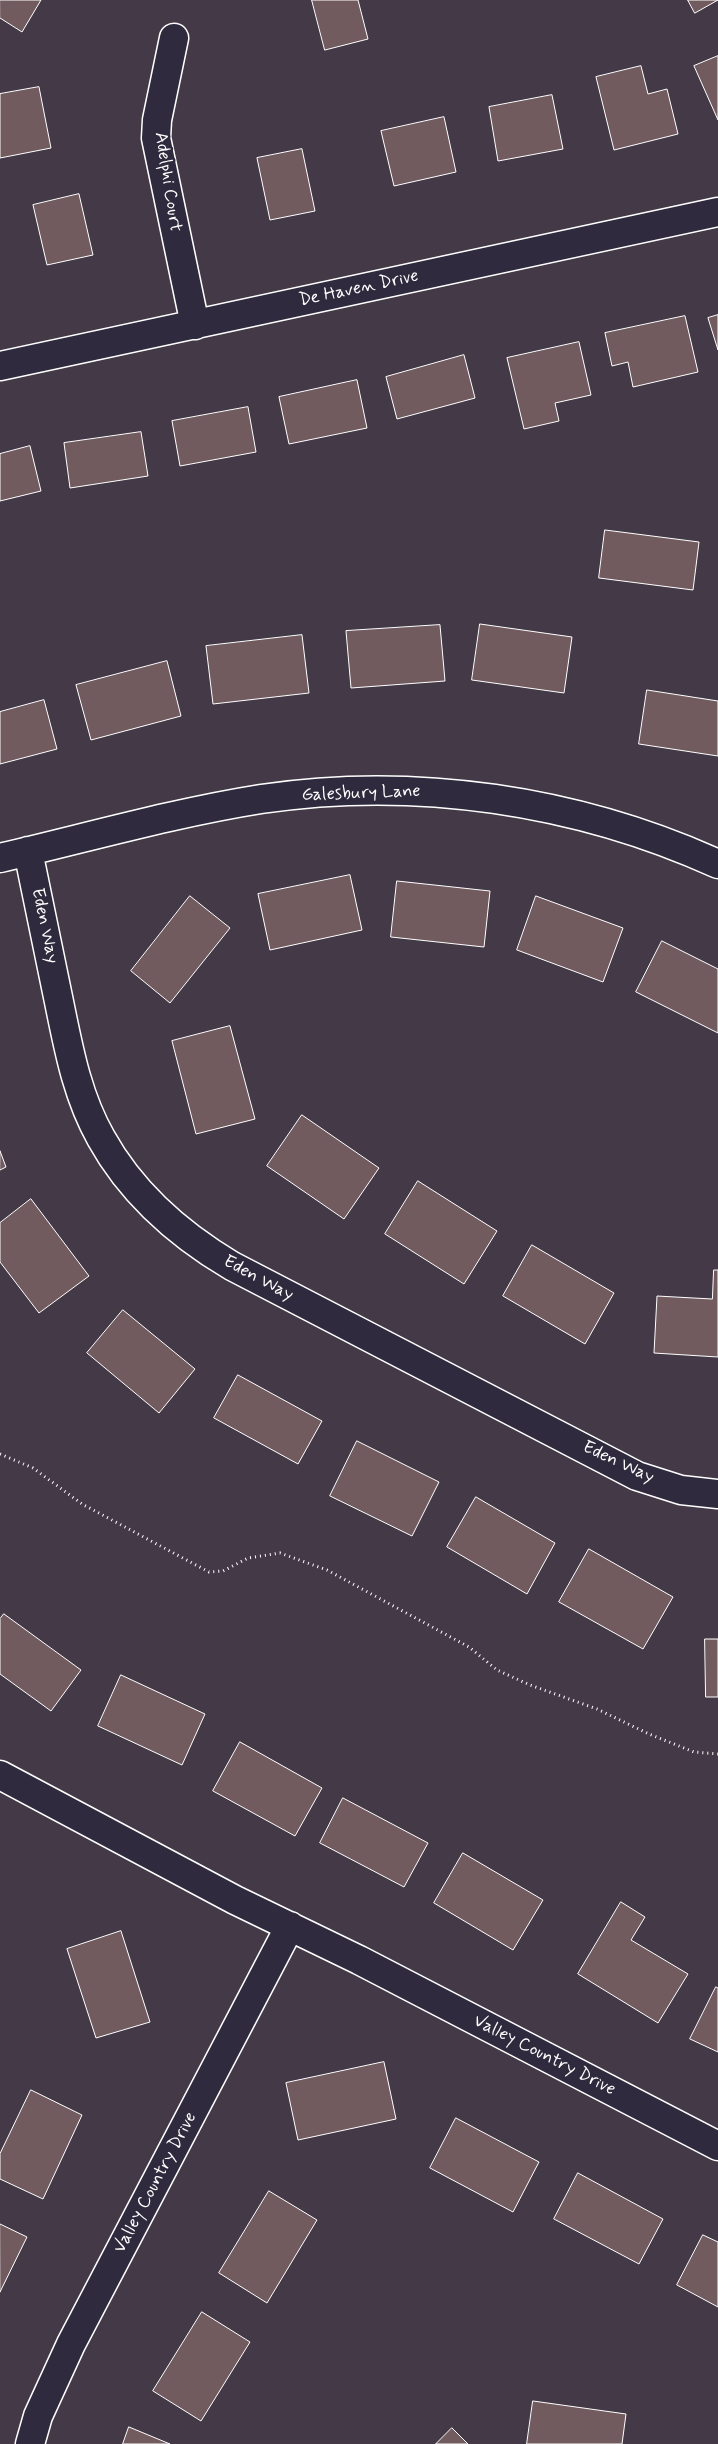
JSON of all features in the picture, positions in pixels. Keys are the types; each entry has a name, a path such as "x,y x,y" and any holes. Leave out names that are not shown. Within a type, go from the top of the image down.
{"street":[{"name":"Adelphi Court","path":"174,38 157,120 156,138 195,325"},
{"name":"De Haven Drive","path":"0,366 718,212"},
{"name":"Galesbury Lane","path":"0,858 150,822 261,800 348,791 436,792 523,803 608,823 692,852 718,864"},
{"name":"Eden Way","path":"28,852 73,1068 85,1104 100,1138 119,1167 169,1223 201,1247 232,1266 637,1476 681,1490 718,1494"},
{"name":"Valley Country Drive","path":"0,1776 235,1900 290,1926 718,2146"},
{"name":"Valley Country Drive","path":"30,2444 38,2416 71,2344 290,1926"}],"path":[{"path":"0,1454 33,1468 82,1504 209,1572 223,1571 248,1558 280,1553 327,1570 469,1647 497,1670 530,1685 597,1709 649,1734 694,1752 718,1754"}],"building":[{"path":"0,0 41,0 22,32 0,18"},
{"path":"312,0 358,0 368,39 325,50"},
{"path":"688,0 718,0 695,13"},
{"path":"718,56 718,120 694,66"},
{"path":"641,66 648,94 667,89 678,134 614,150 596,77"},
{"path":"39,87 51,148 0,158 0,94"},
{"path":"552,95 563,149 498,161 489,107"},
{"path":"444,117 456,172 394,186 381,131"},
{"path":"302,149 315,211 270,220 257,158"},
{"path":"79,194 93,255 47,265 33,205"},
{"path":"718,315 718,350 708,318"},
{"path":"685,316 698,372 633,387 628,362 612,366 605,333"},
{"path":"579,342 591,395 555,403 559,421 524,429 507,358"},
{"path":"464,355 475,398 397,419 386,377"},
{"path":"357,380 367,428 289,444 279,397"},
{"path":"248,407 256,452 180,466 172,421"},
{"path":"141,432 148,476 70,488 64,443"},
{"path":"30,446 41,491 0,501 0,454"},
{"path":"605,530 699,542 693,590 599,578"},
{"path":"480,624 572,637 564,693 472,680"},
{"path":"440,625 445,681 351,688 346,631"},
{"path":"302,635 309,693 213,704 206,646"},
{"path":"167,661 181,716 91,740 76,685"},
{"path":"647,690 718,701 718,756 639,744"},
{"path":"44,700 57,749 0,764 0,712"},
{"path":"350,875 362,930 270,950 258,894"},
{"path":"397,881 490,891 484,947 391,937"},
{"path":"190,896 230,928 170,1003 131,971"},
{"path":"536,896 623,928 603,982 517,950"},
{"path":"662,941 718,969 718,1033 636,992"},
{"path":"230,1026 255,1119 196,1134 172,1041"},
{"path":"302,1115 379,1168 344,1219 267,1166"},
{"path":"0,1151 6,1167 0,1170"},
{"path":"418,1181 497,1231 464,1284 385,1234"},
{"path":"31,1199 89,1276 39,1313 0,1262 0,1223"},
{"path":"532,1245 614,1293 585,1344 503,1296"},
{"path":"714,1270 718,1270 718,1357 654,1353 657,1296 712,1299"},
{"path":"123,1310 195,1369 159,1413 87,1353"},
{"path":"238,1375 322,1421 298,1464 214,1418"},
{"path":"357,1441 439,1482 412,1536 330,1496"},
{"path":"476,1497 555,1543 527,1594 447,1547"},
{"path":"589,1549 673,1597 643,1649 559,1602"},
{"path":"4,1614 81,1670 51,1711 0,1674 0,1619"},
{"path":"705,1639 718,1639 718,1697 706,1697"},
{"path":"121,1675 205,1714 182,1765 98,1726"},
{"path":"240,1742 322,1788 295,1836 213,1791"},
{"path":"343,1798 428,1843 404,1887 320,1843"},
{"path":"463,1853 543,1900 513,1950 434,1903"},
{"path":"621,1902 645,1917 631,1940 688,1974 658,2023 578,1974"},
{"path":"121,1931 150,2022 96,2038 67,1949"},
{"path":"716,1987 718,1988 718,2052 690,2039"},
{"path":"384,2062 396,2119 298,2140 286,2083"},
{"path":"31,2090 82,2115 43,2199 0,2179 0,2154"},
{"path":"456,2118 539,2162 513,2212 430,2168"},
{"path":"578,2173 663,2219 639,2264 554,2219"},
{"path":"269,2191 317,2220 267,2303 219,2273"},
{"path":"0,2224 27,2237 0,2292"},
{"path":"703,2235 718,2242 718,2307 677,2285"},
{"path":"202,2312 250,2342 201,2421 153,2391"},
{"path":"533,2401 626,2414 622,2444 527,2444"},
{"path":"129,2427 170,2444 123,2444"},
{"path":"452,2428 468,2444 436,2444"}]}
